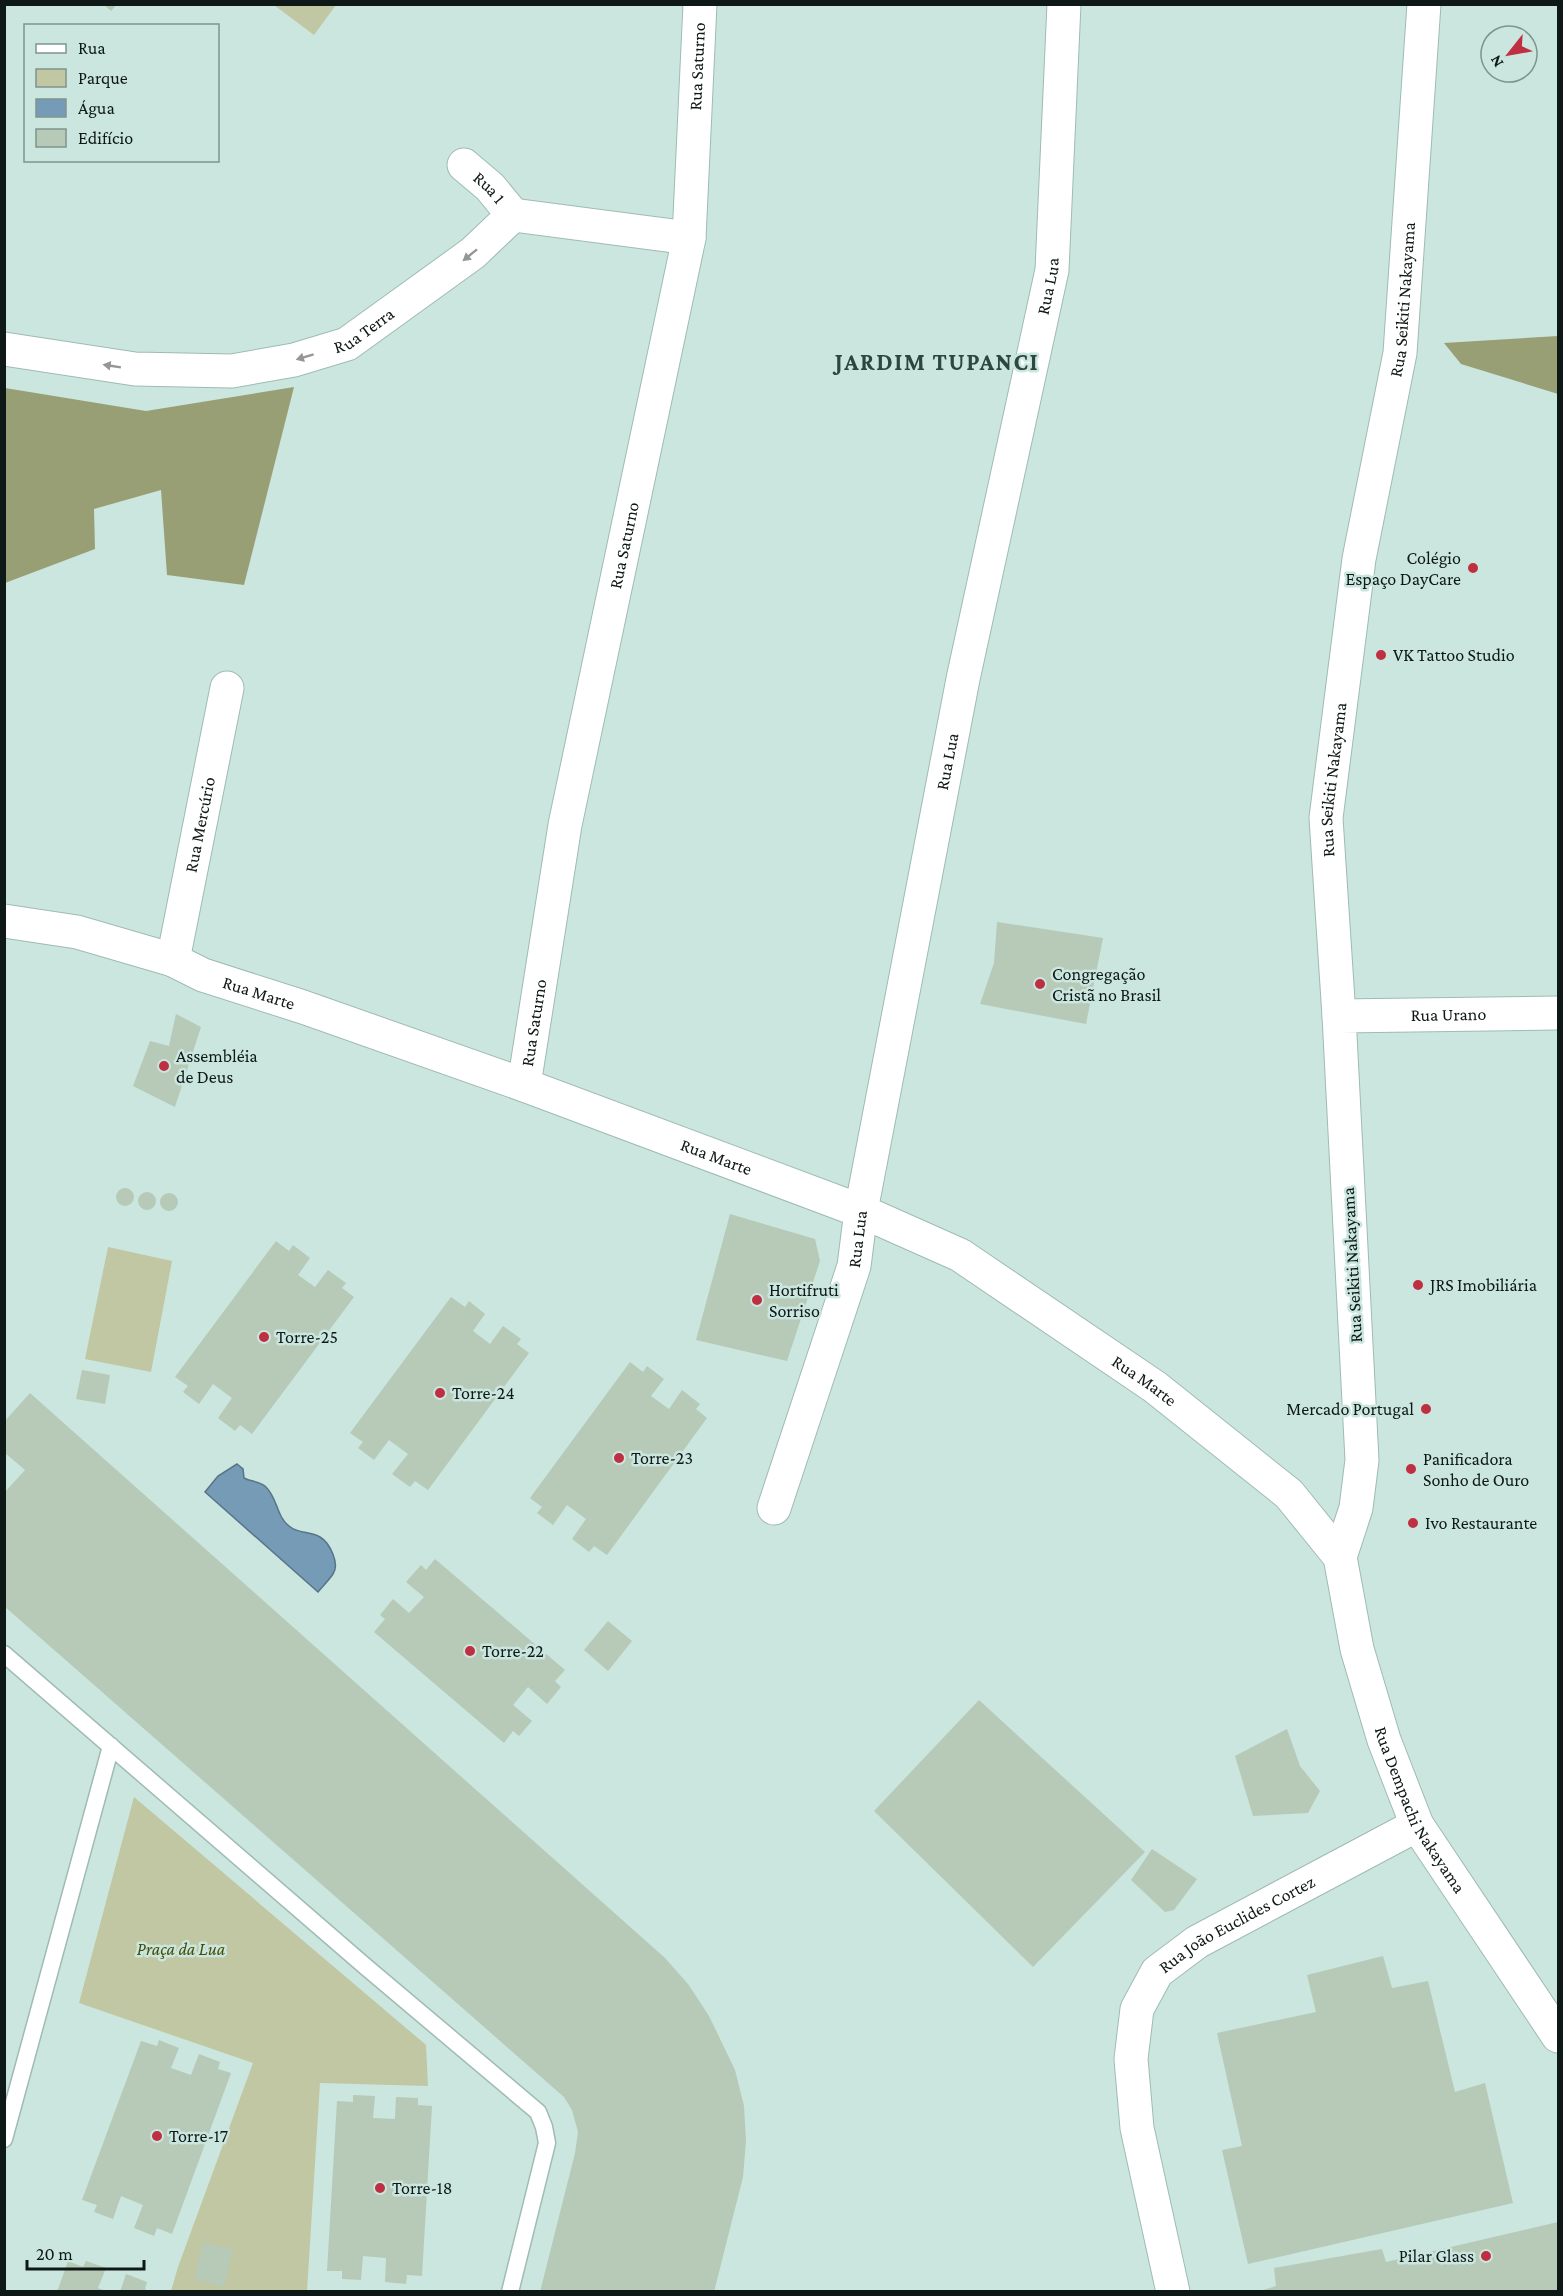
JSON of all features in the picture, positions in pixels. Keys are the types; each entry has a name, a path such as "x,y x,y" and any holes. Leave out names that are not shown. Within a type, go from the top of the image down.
{"street":[{"name":"Rua Saturno","path":"524,1085 565,825 689,238 700,4"},
{"name":"Rua Lua","path":"774,1508 854,1266 861,1211 963,679 1052,270 1064,4"},
{"name":"Rua Seikiti Nakayama","path":"1340,1557 1356,1508 1362,1460 1339,1016 1326,818 1359,559 1400,353 1424,4"},
{"name":"Rua 1","path":"464,165 490,187 513,215"},
{"path":"513,215 689,238"},
{"name":"Rua Terra","path":"4,349 135,369 232,371 294,360 347,344 473,253 513,215"},
{"name":"Rua Mercúrio","path":"173,960 227,688"},
{"name":"Rua Marte","path":"4,921 77,932 173,960 203,975 303,1007 524,1085 861,1211 960,1255 1155,1387 1289,1494 1340,1557"},
{"name":"Rua Urano","path":"1339,1016 1558,1013"},
{"name":"Rua Dempachi Nakayama","path":"1340,1557 1357,1649 1384,1740 1417,1825 1558,2036"},
{"name":"Rua João Euclides Cortez","path":"1173,2292 1137,2128 1131,2060 1137,2009 1157,1972 1197,1942 1417,1825"}],"lane":[{"path":"4,1654 366,1967 538,2112 547,2143 510,2292"},
{"path":"4,2139 111,1746"}],"green space":[{"path":"274,5 336,5 314,35"},
{"path":"1558,336 1558,394 1461,364 1444,343"},
{"path":"294,387 244,585 167,575 161,490 94,509 95,549 5,583 5,388 146,411"},
{"path":"108,1247 172,1261 151,1372 85,1359"},
{"name":"Praça da Lua","path":"134,1797 426,2045 428,2086 320,2083 307,2291 171,2291 253,2063 79,2003"}],"water":[{"path":"237,1464 243,1469 244,1478 265,1486 289,1526 320,1537 330,1549 335,1559 335,1570 318,1592 205,1492 218,1476"}],"building":[{"path":"103,4 117,4 111,11"},
{"name":"Congregação Cristã no Brasil","path":"997,922 1103,938 1086,1024 980,1004 994,963"},
{"name":"Assembléia de Deus","path":"176,1014 201,1027 175,1107 133,1086 150,1041 169,1046"},
{"path":"125,1188 131,1191 134,1197 131,1203 125,1206 119,1203 116,1197 119,1191"},
{"path":"147,1192 153,1195 156,1201 153,1207 147,1210 141,1207 138,1201 141,1195"},
{"path":"169,1193 175,1196 178,1202 175,1208 169,1211 163,1208 160,1202 163,1196"},
{"name":"Hortifruti Sorriso","path":"730,1214 815,1239 820,1261 787,1361 696,1340"},
{"name":"Torre-25","path":"276,1241 289,1251 293,1245 310,1258 298,1275 315,1287 328,1270 346,1283 342,1288 354,1297 252,1434 240,1425 235,1431 218,1418 232,1398 213,1384 199,1404 183,1392 188,1386 175,1377"},
{"name":"Torre-24","path":"451,1297 465,1307 469,1301 485,1314 473,1331 490,1344 503,1326 521,1339 517,1344 529,1353 428,1490 415,1481 410,1487 392,1474 408,1454 389,1440 374,1460 358,1448 363,1442 350,1433"},
{"name":"Torre-23","path":"630,1362 643,1372 647,1366 664,1379 651,1396 669,1409 682,1390 700,1404 696,1409 707,1418 607,1555 594,1546 589,1552 572,1539 586,1519 567,1505 553,1525 537,1513 542,1507 530,1498"},
{"path":"82,1370 110,1375 105,1404 76,1399"},
{"path":"30,1393 665,1958 688,1984 709,2016 735,2070 744,2106 746,2141 743,2177 714,2292 540,2292 575,2153 578,2132 572,2110 564,2097 4,1606 4,1493 25,1470 4,1452 4,1422"},
{"name":"Torre-22","path":"435,1559 565,1670 555,1681 561,1687 547,1704 528,1687 513,1705 532,1721 519,1736 513,1731 504,1743 374,1632 385,1619 380,1615 393,1599 409,1613 424,1597 406,1582 421,1565 426,1570"},
{"path":"608,1621 632,1641 608,1671 584,1650"},
{"path":"979,1700 1145,1852 1033,1967 874,1811"},
{"path":"1287,1729 1300,1766 1320,1791 1308,1813 1253,1816 1235,1756"},
{"path":"1152,1849 1197,1879 1174,1910 1165,1912 1131,1880"},
{"path":"1383,1956 1392,1988 1428,1981 1455,2092 1485,2083 1513,2203 1248,2264 1222,2150 1242,2146 1217,2033 1316,2012 1307,1975"},
{"name":"Torre-17","path":"159,2040 179,2048 171,2068 191,2075 199,2054 220,2062 218,2069 231,2073 172,2234 157,2228 154,2236 134,2228 143,2205 121,2196 113,2219 94,2212 97,2205 82,2200 141,2041 157,2046"},
{"name":"Torre-18","path":"353,2095 375,2096 373,2118 395,2119 396,2097 418,2098 418,2105 432,2106 422,2276 407,2275 406,2284 385,2282 386,2258 363,2256 361,2280 342,2279 342,2271 327,2271 337,2101 353,2102"},
{"name":"Pilar Glass","path":"1558,2222 1558,2292 1257,2292 1276,2286 1274,2268 1382,2249 1386,2262"},
{"path":"203,2242 233,2250 224,2287 194,2279"},
{"path":"68,2261 83,2267 86,2261 106,2268 98,2288 107,2292 57,2292"},
{"path":"126,2274 147,2282 145,2289 151,2292 120,2292"}],"place":[{"name":"Colégio Espaço DayCare","path":"1473,568"},
{"name":"VK Tattoo Studio","path":"1381,655"},
{"name":"Congregação Cristã no Brasil","path":"1040,984"},
{"name":"Assembléia de Deus","path":"164,1066"},
{"name":"JRS Imobiliária","path":"1418,1285"},
{"name":"Hortifruti Sorriso","path":"757,1300"},
{"name":"Torre-25","path":"264,1337"},
{"name":"Torre-24","path":"440,1393"},
{"name":"Mercado Portugal","path":"1426,1409"},
{"name":"Torre-23","path":"619,1458"},
{"name":"Panificadora Sonho de Ouro","path":"1411,1469"},
{"name":"Ivo Restaurante","path":"1413,1523"},
{"name":"Torre-22","path":"470,1651"},
{"name":"Torre-17","path":"157,2136"},
{"name":"Torre-18","path":"380,2188"},
{"name":"Pilar Glass","path":"1486,2256"}],"district":[{"name":"JARDIM TUPANCI","path":"937,362"}]}
